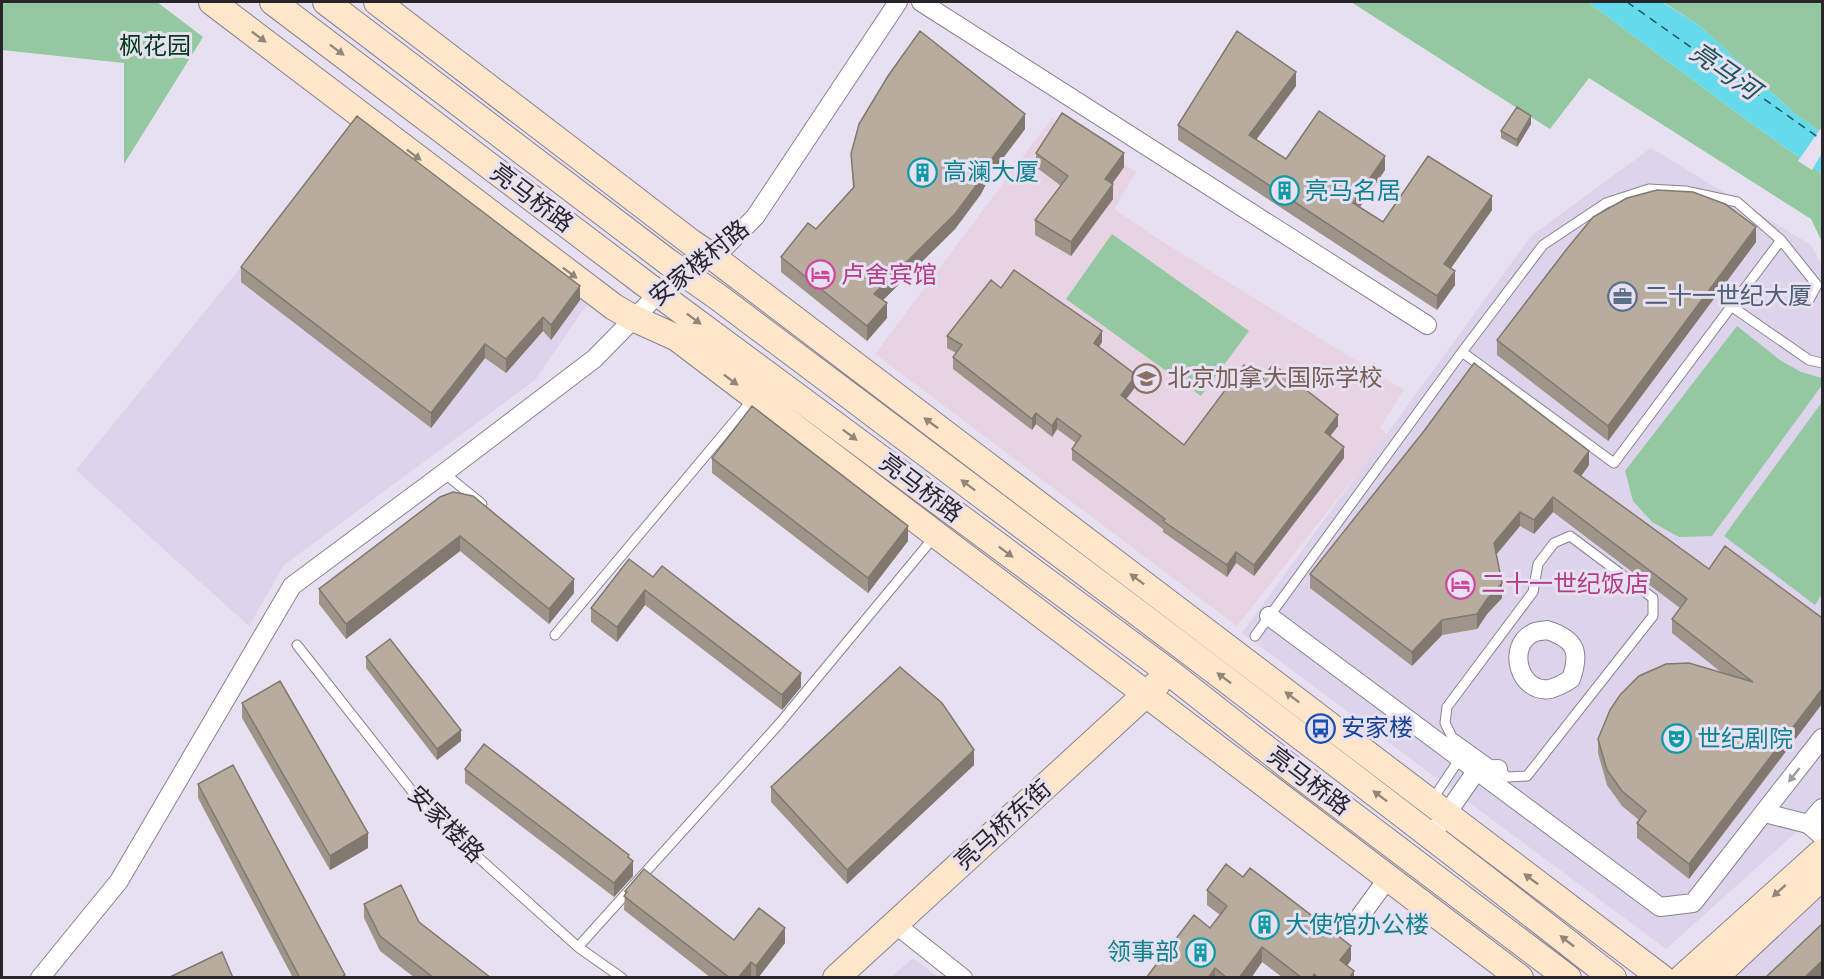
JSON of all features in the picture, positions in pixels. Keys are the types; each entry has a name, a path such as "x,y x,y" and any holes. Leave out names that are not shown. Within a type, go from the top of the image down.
{"street":[{"path":"212,2 614,307 677,338 1521,978"},
{"name":"亮马桥路","path":"273,2 658,294 1170,673 1301,776 1568,978"},
{"name":"亮马桥路","path":"326,2 684,274 1428,817 1613,978"},
{"path":"360,2 397,56"},
{"path":"377,2 713,257 1428,817 1662,978"},
{"name":"安家楼村路","path":"40,978 119,881 292,586 594,359 658,294 684,274 713,257 755,217 898,2"},
{"path":"921,2 1427,326"},
{"path":"1269,616 1461,751 1477,770 1660,907 1693,903 1822,738"},
{"name":"亮马桥东街","path":"837,978 1170,673"},
{"path":"1428,817 1477,770 1498,769"},
{"path":"1808,824 1822,808"},
{"path":"1765,813 1808,824 1822,836"},
{"path":"1682,978 1822,852"},
{"path":"1714,978 1822,877"},
{"path":"1353,926 1388,878"},
{"path":"895,924 963,978"}],"lane":[{"path":"1255,636 1543,245 1606,203 1649,189 1685,191 1737,202 1781,240 1817,285 1809,300"},
{"path":"1462,352 1614,463 1781,240"},
{"path":"1731,306 1809,360 1822,363"},
{"path":"555,636 754,397"},
{"path":"444,473 487,508"},
{"path":"578,946 779,724 936,535"},
{"path":"1570,536 1653,598 1653,616 1527,776 1508,777 1498,769 1461,751 1445,723 1447,707 1533,592 1538,564 1554,543 1570,536"},
{"name":"安家楼路","path":"297,645 430,814 578,946 622,978"},
{"path":"1428,817 1461,751"}],"shaded area":[{"name":"北京加拿大国际学校","path":"1052,118 1136,172 1114,209 1163,242 1404,390 1380,428 1388,435 1237,626 875,354"},
{"path":"359,122 588,303 535,380 284,565 249,626 76,470"},
{"path":"1651,148 1811,245 1822,266 1822,809 1666,949 1242,633 1531,236"},
{"path":"1822,893 1822,972 1817,977 1742,977 1736,971"},
{"path":"913,958 938,977 891,977"}],"green space":[{"name":"枫花园","path":"2,2 157,2 203,37 124,164 124,63 2,50"},
{"path":"1351,2 1588,2 1822,174 1822,242 1811,219 1589,78 1550,129"},
{"path":"1663,2 1822,2 1822,133 1794,113 1700,26"},
{"path":"1112,234 1249,331 1201,396 1066,299"},
{"path":"1737,326 1780,360 1801,372 1822,378 1822,385 1712,536 1679,537 1652,522 1633,501 1625,471"},
{"path":"1822,402 1822,594 1815,605 1724,536"}],"water":[{"name":"亮马河","path":"1588,2 1662,2 1700,26 1794,113 1822,133 1822,174 1744,118"}],"pier":[{"path":"1821,128 1822,153 1812,170 1798,161"}],"building":[{"name":"高澜大厦","path":"920,31 1025,114 955,214 874,294 887,303 867,326 781,257 808,223 816,229 854,187 851,154 859,124 888,76"},
{"name":"亮马名居","path":"1237,31 1296,72 1249,135 1286,159 1319,111 1385,156 1353,203 1383,222 1428,156 1492,196 1444,264 1455,271 1437,296 1178,125"},
{"path":"1517,107 1531,116 1517,140 1501,131"},
{"path":"1062,113 1124,153 1105,179 1113,184 1071,242 1035,220 1068,176 1036,153"},
{"path":"357,116 580,286 551,325 543,317 506,359 485,344 431,413 241,267"},
{"path":"1657,190 1693,192 1725,204 1756,227 1608,426 1497,340 1593,217 1627,198"},
{"path":"1014,270 1102,331 1094,343 1136,375 1121,395 1184,445 1244,365 1262,380 1273,364 1338,415 1325,432 1344,447 1254,565 1236,552 1227,565 1163,521 1165,519 1072,449 1081,436 1057,418 1052,426 1036,413 1032,419 953,357 962,345 947,336 991,280 1001,288"},
{"path":"1474,363 1589,451 1574,471 1709,569 1725,546 1822,618 1822,689 1689,864 1637,823 1646,811 1622,791 1607,770 1598,739 1610,710 1620,695 1639,676 1666,664 1689,663 1753,682 1672,619 1687,599 1553,497 1534,520 1520,512 1494,543 1502,583 1477,614 1442,620 1412,652 1310,574 1424,431"},
{"path":"752,406 908,526 868,578 712,458"},
{"path":"453,492 473,496 574,579 549,609 460,536 346,624 319,589 440,497"},
{"path":"629,559 653,577 662,566 801,673 782,695 645,590 617,627 591,608"},
{"path":"390,639 461,730 437,749 366,657"},
{"path":"900,667 942,703 974,750 847,870 771,787"},
{"path":"280,681 368,833 330,856 242,703"},
{"path":"484,744 629,855 628,857 633,861 614,883 465,769"},
{"path":"233,765 345,975 340,978 300,978 198,784"},
{"path":"1226,864 1243,877 1250,868 1351,946 1340,960 1354,971 1349,978 1318,978 1314,974 1312,978 1302,978 1262,947 1239,978 1227,978 1215,968 1208,978 1146,978 1194,915 1210,928 1227,906 1207,890"},
{"path":"644,869 734,940 759,908 785,928 756,966 751,962 738,978 730,978 624,896 627,892 625,891"},
{"path":"401,885 419,922 491,978 434,978 380,936 364,904"},
{"path":"1822,924 1822,961 1804,978 1765,978"},
{"path":"222,952 233,978 168,978"}],"ferry route":[{"path":"1627,2 1822,140"}],"place":[{"name":"高澜大厦","path":"922,172"},
{"name":"亮马名居","path":"1284,191"},
{"name":"卢舍宾馆","path":"820,275"},
{"name":"二十一世纪大厦","path":"1623,296"},
{"name":"北京加拿大国际学校","path":"1146,378"},
{"name":"二十一世纪饭店","path":"1460,584"},
{"name":"安家楼","path":"1320,728"},
{"name":"世纪剧院","path":"1676,739"},
{"name":"大使馆办公楼","path":"1264,925"},
{"name":"领事部","path":"1200,952"}]}
